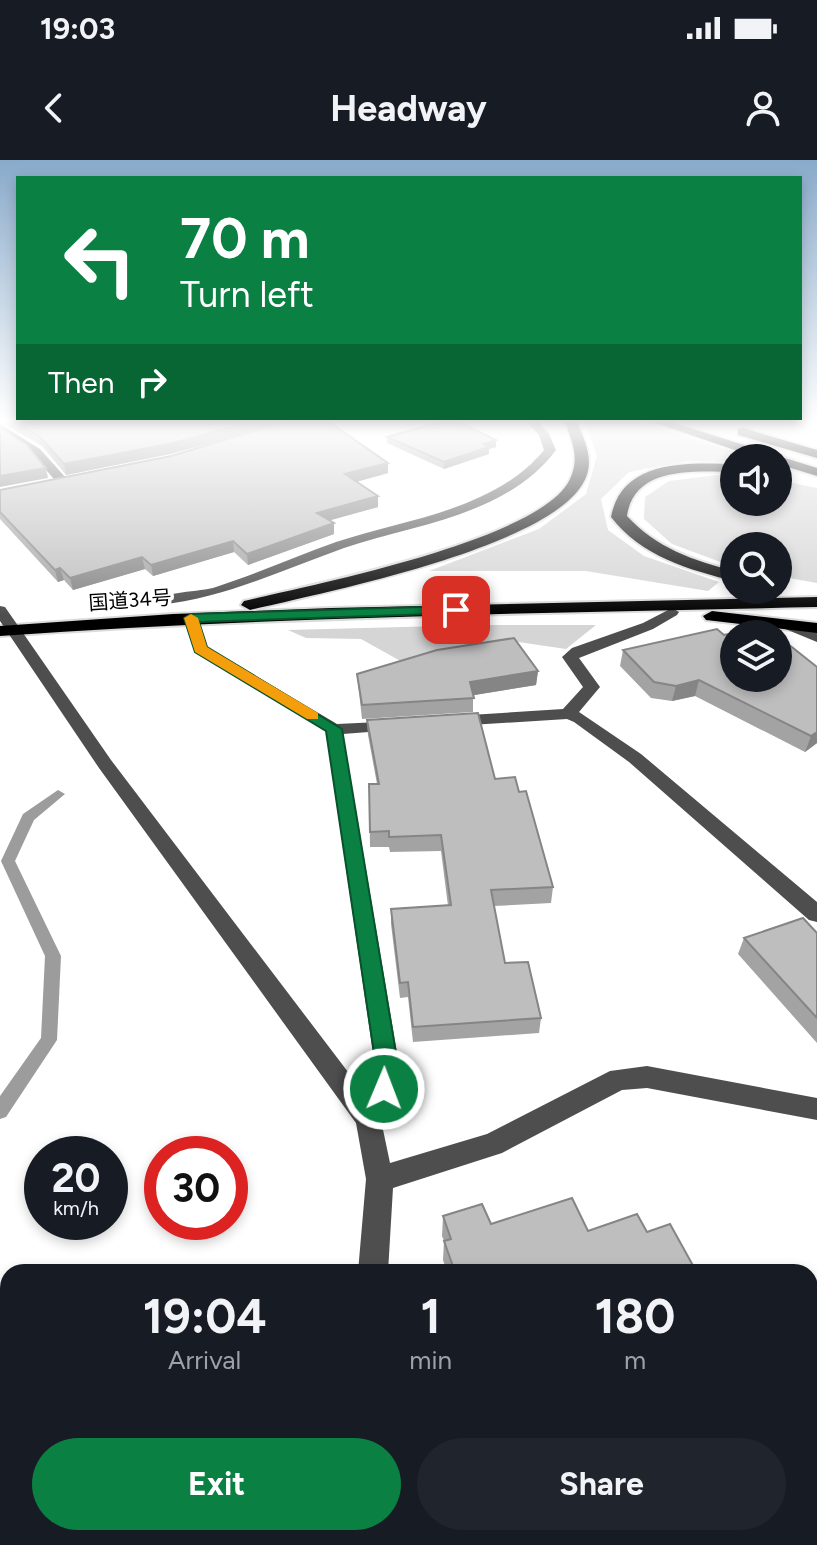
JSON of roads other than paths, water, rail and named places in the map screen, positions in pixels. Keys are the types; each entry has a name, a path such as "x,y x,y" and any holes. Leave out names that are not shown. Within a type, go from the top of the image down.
{"highway":[{"path":"182,618 272,600 443,555 522,526 548,511 570,487"},
{"path":"630,487 623,494 619,517 645,541 694,564 720,572"},
{"path":"792,587 817,591"},
{"name":"国道34号","path":"7,631 182,618 817,602"},
{"name":"国道34号","path":"550,609 817,617"},
{"path":"680,612 746,620"},
{"path":"792,625 817,628"}],"street":[{"path":"159,601 206,595 346,543 431,521 506,487"},
{"path":"0,610 7,631 368,1120 380,1179 374,1264"},
{"path":"568,714 592,687 570,657 578,651 680,612"},
{"path":"182,618 200,649 334,729 568,714 580,718 635,758 817,914"},
{"path":"792,627 817,637"},
{"path":"334,729 385,1053 384,1089 368,1120"},
{"path":"380,1179 493,1144 619,1079 647,1077 817,1109"}],"waterway":[{"path":"0,1111 49,1040 53,956 8,861 28,817 58,794"}]}
